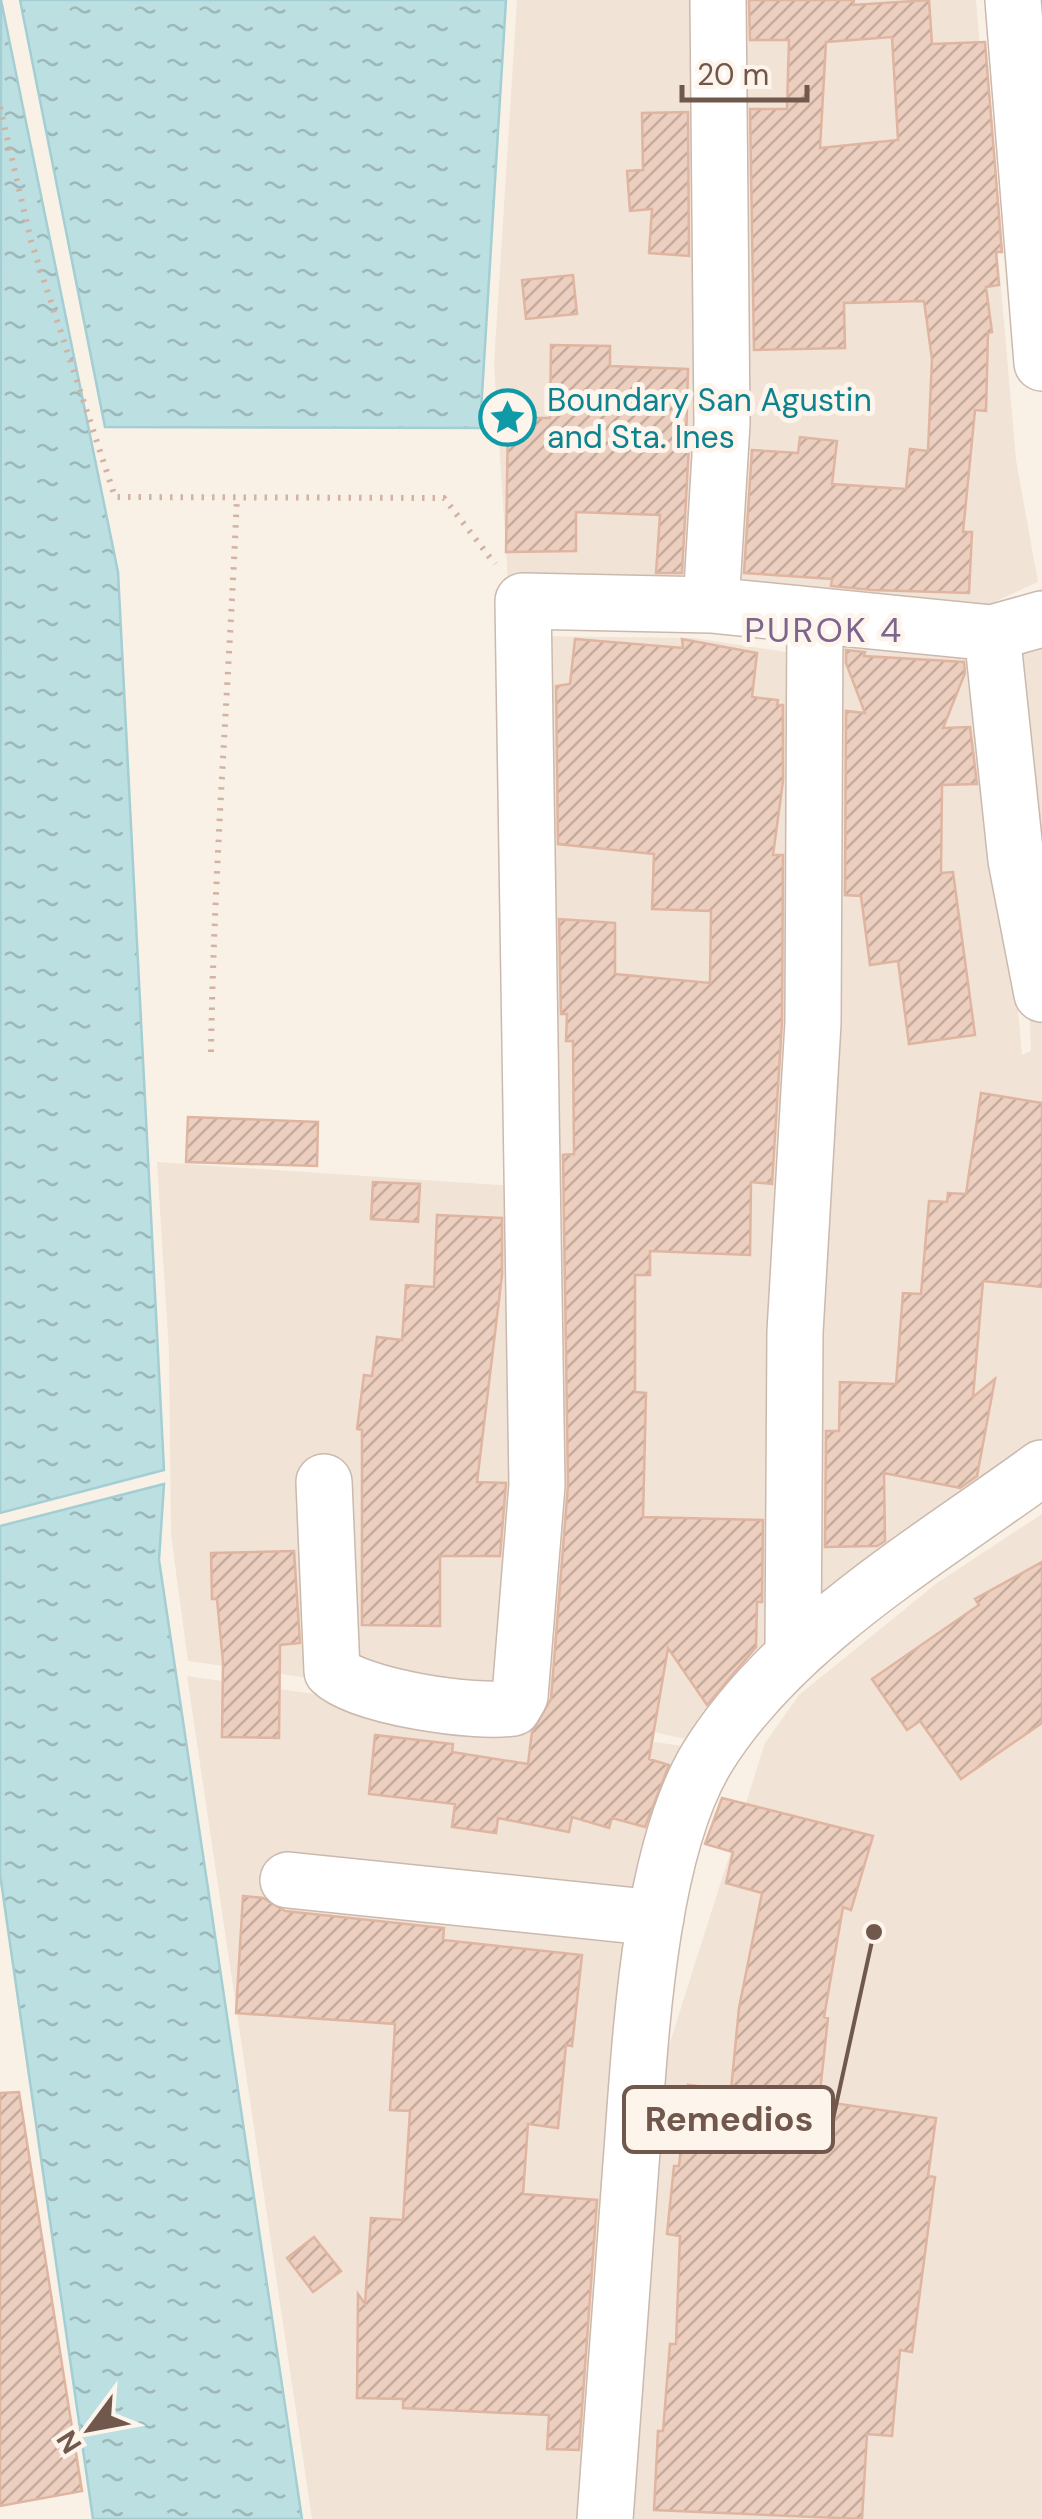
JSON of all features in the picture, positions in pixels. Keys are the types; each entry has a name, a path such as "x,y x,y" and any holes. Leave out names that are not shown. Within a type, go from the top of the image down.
{"street":[{"path":"712,606 722,423 718,0"},
{"path":"1023,17 1042,363"},
{"path":"324,1482 332,1671 345,1683 373,1694 512,1708 520,1696 537,1485 523,600 712,606 815,618 1017,626 1016,860 1042,994"},
{"path":"793,1651 795,1314 813,1024 815,618"},
{"path":"605,2519 638,2068 656,1918 664,1872 707,1758 793,1651 1042,1468"},
{"path":"288,1880 656,1918"}],"path":[{"path":"0,106 31,241 115,498 444,498 523,600"},
{"path":"211,1052 214,883 228,717 237,497"}],"shaded area":[{"path":"517,0 708,0 698,588 509,597 494,364"},
{"path":"741,0 976,0 1016,460 1038,582 981,608 726,593"},
{"path":"1042,588 1042,1480 802,1646 829,633 982,614 1022,1055 1031,1051 1025,927 997,612"},
{"path":"529,636 694,638 819,657 786,1679 690,1740 527,1704"},
{"path":"157,1162 514,1186 511,1706 188,1661 171,1535 169,1352"},
{"path":"1042,1514 1042,2519 623,2519 645,2121 765,1743 799,1695 937,1583"},
{"path":"187,1676 732,1753 614,2095 589,2519 312,2519"}],"water":[{"path":"1,0 118,572 164,1470 0,1513"},
{"path":"20,0 506,0 480,428 105,427"},
{"path":"164,1484 159,1560 302,2519 93,2519 0,1874 0,1526"}],"building":[{"path":"749,0 854,0 853,5 929,0 932,44 985,42 1002,252 996,252 999,285 986,287 992,332 988,333 986,411 975,410 963,532 972,532 969,593 872,590 831,586 832,579 744,573 752,450 798,453 800,437 837,441 832,484 906,489 910,449 928,451 932,359 924,301 844,303 845,348 754,350 750,109 787,109 789,40 750,40","holes":["892,37 898,140 820,148 826,42"]},
{"path":"688,112 689,256 649,253 652,209 630,211 627,171 643,170 642,113"},
{"path":"573,275 577,314 526,319 522,280"},
{"path":"551,345 610,346 610,366 688,369 689,444 682,573 656,573 660,515 576,512 576,551 506,552 508,418 550,418"},
{"path":"575,639 683,648 682,639 757,653 752,697 778,700 777,705 783,705 783,781 773,855 783,855 782,1022 772,1184 751,1182 750,1255 650,1251 650,1275 635,1275 635,1392 646,1393 643,1517 763,1520 762,1602 757,1602 756,1647 707,1705 668,1648 649,1759 669,1765 645,1827 612,1818 609,1828 572,1817 569,1832 498,1818 496,1833 452,1827 455,1804 369,1794 375,1735 453,1744 452,1752 528,1764 532,1732 551,1699 568,1485 563,1155 574,1154 573,1041 566,1041 567,1014 561,1014 559,919 615,923 615,974 710,983 711,911 652,909 654,854 558,844 556,686 570,684"},
{"path":"846,650 865,652 864,656 964,662 965,673 943,728 970,727 977,784 942,785 941,873 953,872 975,1035 909,1044 898,961 870,965 861,896 845,895 846,711 865,713 846,663"},
{"path":"981,1093 1042,1103 1042,1287 983,1281 973,1397 995,1379 977,1476 960,1488 884,1473 885,1541 877,1546 825,1547 826,1431 839,1431 840,1382 896,1384 903,1293 921,1294 929,1201 947,1202 948,1193 966,1194"},
{"path":"188,1117 318,1122 317,1166 186,1162"},
{"path":"373,1182 420,1184 418,1222 371,1219"},
{"path":"437,1215 502,1218 502,1275 477,1482 506,1483 500,1556 440,1556 440,1626 362,1625 362,1430 357,1429 364,1375 372,1376 377,1337 402,1340 406,1285 434,1287"},
{"path":"294,1551 300,1643 280,1645 279,1738 222,1737 223,1662 217,1599 212,1599 211,1553"},
{"path":"1042,1562 1042,1723 961,1779 920,1721 907,1730 872,1679 979,1605 975,1599"},
{"path":"722,1798 873,1836 851,1910 843,1907 824,2017 828,2018 819,2101 936,2118 928,2176 935,2177 912,2352 900,2350 892,2436 867,2434 862,2519 654,2510 658,2431 663,2431 670,2344 676,2344 680,2236 667,2234 688,2085 731,2090 739,2008 762,1893 726,1883 733,1852 705,1844"},
{"path":"243,1896 263,1898 285,1911 444,1928 443,1940 582,1955 572,2046 566,2045 558,2128 528,2124 523,2194 597,2200 579,2450 547,2449 549,2415 403,2408 403,2399 357,2398 358,2294 365,2304 371,2218 403,2220 410,2111 390,2110 395,2024 236,2013"},
{"path":"19,2092 82,2491 0,2506 0,2093"},
{"path":"314,2237 341,2271 313,2292 287,2258"}],"place":[{"name":"Boundary San Agustin and Sta. Ines","path":"508,418"},
{"name":"Remedios","path":"874,1932"}],"district":[{"name":"PUROK 4","path":"824,630"}]}
